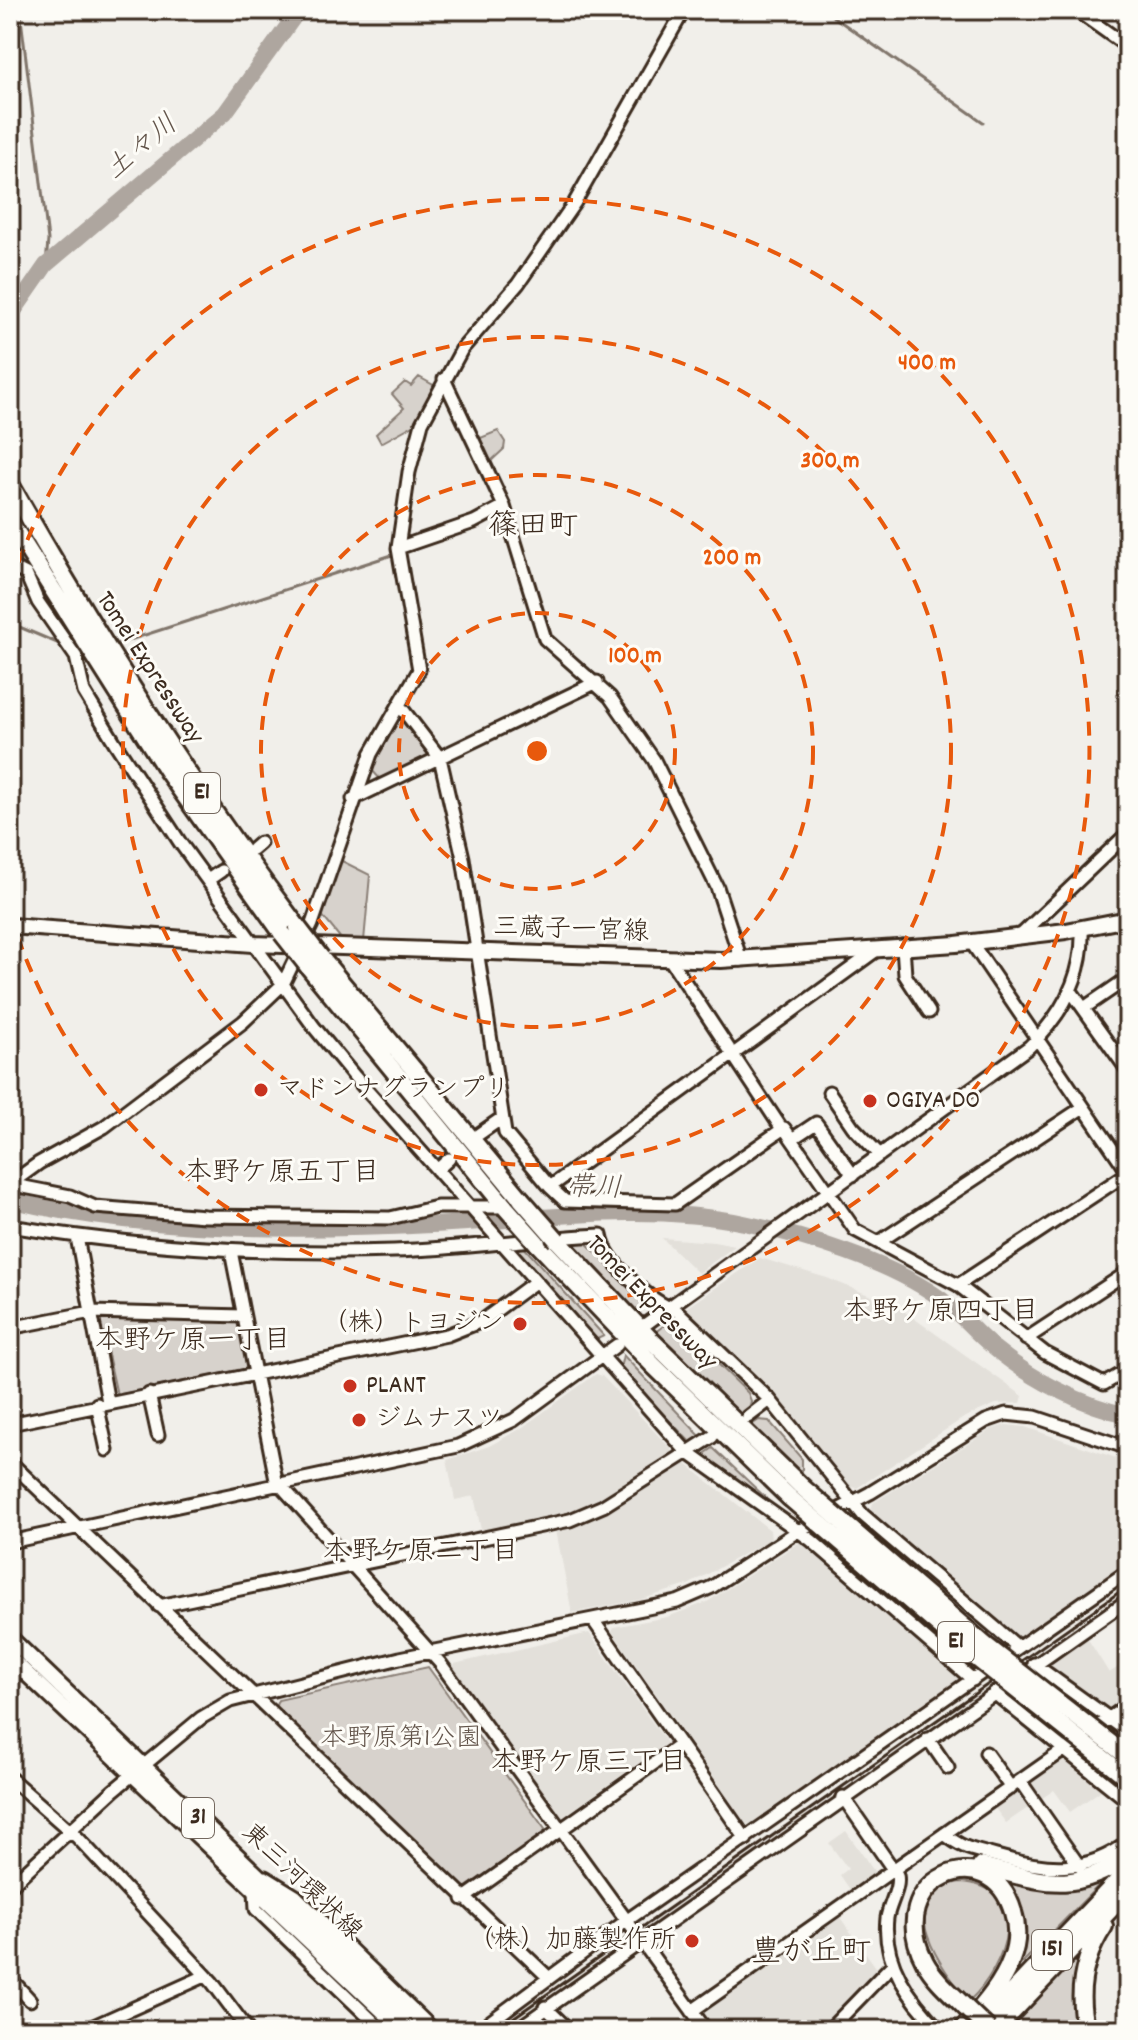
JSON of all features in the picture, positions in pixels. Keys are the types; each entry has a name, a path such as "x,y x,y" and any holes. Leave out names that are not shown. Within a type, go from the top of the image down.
{"highway":[{"name":"Tomei Expressway","path":"10,484 42,558 104,658 231,835 294,935 505,1207 652,1364 796,1492 962,1647 1128,1778"},
{"name":"Tomei Expressway","path":"10,522 42,558"},
{"name":"Tomei Expressway","path":"315,962 380,1033 557,1240 796,1492 1037,1688 1128,1757"},
{"path":"1037,1688 1128,1748"},
{"path":"975,2030 919,1971 905,1938 907,1904 920,1883 939,1869 964,1864 1035,1881 1073,1882 1099,1875 1128,1857"},
{"name":"151","path":"975,2030 1128,1870"},
{"path":"962,2018 1002,1980 1011,1961 1016,1934 1012,1909 1002,1888 981,1874 957,1871 929,1886 920,1897 914,1921 917,1944 929,1969 962,2018 989,2030"},
{"path":"1086,2030 1081,1999 1087,1961 1095,1941 1125,1901 1127,1891"},
{"name":"151","path":"995,2030 1127,1891"}],"main road":[{"name":"三蔵子一宮線","path":"10,926 253,944 294,935 477,952 741,960 1019,937 1128,919"},
{"name":"東三河環状線","path":"10,1638 255,1891 381,2002 419,2030"},
{"name":"東三河環状線","path":"10,1658 251,1869 381,2002 403,2030"}],"street":[{"path":"11,1182 104,1127 243,1022 283,984 294,935 312,924 371,754 415,681 419,659 398,548 409,472 422,423 462,349 548,245 684,10"},
{"path":"1076,10 1128,47"},
{"path":"444,379 504,506 545,639 597,682 654,760 717,887 741,960"},
{"path":"398,548 474,522 504,506"},
{"path":"10,566 26,574 38,602 76,657 84,692 208,880 355,1077 687,1452 798,1531 973,1680"},
{"path":"353,800 403,772 440,758 597,682"},
{"path":"400,706 440,758 463,858 505,1133 550,1187 565,1201 675,1204 782,1129"},
{"path":"1019,937 1128,833"},
{"path":"208,880 221,871"},
{"path":"646,1324 1036,1040 1071,991 1082,943 1082,928"},
{"path":"958,1285 1128,1172 971,942"},
{"path":"903,946 905,975 929,1012"},
{"path":"550,1187 879,948"},
{"path":"669,958 782,1129 855,1230 958,1285 1026,1339 1104,1384 1128,1370"},
{"path":"1084,1008 1128,978"},
{"path":"1071,991 1128,1071"},
{"path":"829,1092 853,1127 880,1155"},
{"path":"879,1242 1082,1108"},
{"path":"479,1134 502,1118"},
{"path":"792,1139 816,1123 853,1175"},
{"path":"437,1170 449,1159"},
{"path":"11,1182 70,1196 95,1207 205,1216 390,1218 437,1207 505,1207"},
{"path":"10,1226 77,1237 231,1251 394,1251 601,1235 603,1249 658,1304 677,1311 770,1400 851,1502 1018,1647"},
{"path":"77,1237 91,1312 107,1450"},
{"path":"231,1251 276,1480 430,1652 706,2030"},
{"path":"1026,1339 1128,1272"},
{"path":"10,1424 462,1330 482,1321 535,1282"},
{"path":"10,1328 91,1312 243,1316"},
{"path":"10,1542 458,1446 514,1420 617,1345"},
{"path":"149,1394 158,1435"},
{"path":"748,1417 770,1400"},
{"path":"10,1886 211,1710 249,1693 430,1652 667,1605 712,1587 798,1531 966,1432 1006,1414 1035,1417 1128,1448"},
{"path":"159,1606 570,1520 603,1506 712,1437"},
{"path":"10,1462 463,1899 548,1977"},
{"path":"479,2030 626,1921 1128,1571"},
{"path":"516,2030 639,1940 1128,1600"},
{"path":"593,1620 746,1839"},
{"path":"1034,1664 1128,1732"},
{"path":"994,1693 1128,1801"},
{"path":"692,2011 1128,1705"},
{"path":"928,1739 948,1768"},
{"path":"463,1899 680,1745"},
{"path":"986,1753 1016,1785 1080,1867"},
{"path":"10,1778 69,1832 205,1976 248,2030"},
{"path":"843,1797 894,1870 899,1882 890,1905 887,1928 893,1964 908,1992 940,2030"},
{"path":"944,1834 965,1850 1042,1868 1080,1867 1110,1855 1128,1842"},
{"path":"251,1869 296,1896 434,2030"},
{"path":"255,1891 256,1909 382,2030"},
{"path":"829,2030 893,1964"},
{"path":"85,2030 103,2026 205,1976"},
{"path":"10,1978 30,2000"},
{"path":"545,2007 569,2030"}],"shaded area":[{"path":"662,1238 714,1242 735,1246 698,1273"},
{"path":"760,1258 827,1278 898,1307 1023,1396 1021,1403 996,1404 965,1417 857,1488 850,1487 782,1406 687,1312 687,1307"},
{"path":"596,1374 602,1376 671,1449 671,1457 578,1511 546,1523 482,1535 474,1496 455,1500 447,1460 489,1446 520,1429"},
{"path":"1006,1425 1025,1427 1128,1462 1128,1565 1024,1638 1019,1638 871,1511 873,1503 992,1429"},
{"path":"682,1461 770,1530 771,1539 688,1585 639,1600 572,1613 556,1530 619,1502"},
{"path":"800,1542 807,1543 962,1675 961,1681 752,1825 746,1824 612,1631 614,1627 667,1617 707,1602"},
{"path":"589,1633 667,1743 560,1819 450,1665"},
{"path":"1086,1636 1109,1673 1128,1661 1128,1699 1107,1712 1048,1668 1049,1661"},
{"path":"1065,1757 1106,1787 1070,1812 1054,1790 1006,1823 994,1807"},
{"path":"846,1831 876,1874 851,1891 840,1875 848,1869 829,1843"},
{"path":"839,1916 878,1970 820,2030 767,2030 762,2023 752,2030 714,2030 702,2010"}],"green space":[{"path":"419,377 435,386 417,423 381,443 376,434 404,408 392,394 405,382 411,386"},
{"path":"498,431 505,442 504,449 489,463 478,439"},
{"path":"398,716 430,757 381,780 370,768"},
{"path":"338,859 370,875 364,941 342,940 320,913"},
{"path":"583,1240 643,1297 643,1307 635,1313 567,1241"},
{"path":"522,1245 604,1336 595,1340 518,1253"},
{"path":"102,1317 235,1322 239,1325 247,1365 245,1369 117,1395"},
{"path":"667,1323 679,1326 748,1393 751,1401 749,1409 736,1417 654,1333"},
{"path":"623,1355 702,1438 691,1443 620,1369"},
{"path":"759,1420 769,1421 802,1459 802,1480 747,1428"},
{"path":"713,1448 766,1498 753,1494 703,1455"},
{"name":"本野原第1公園","path":"428,1667 547,1832 463,1889 275,1708 278,1700"},
{"path":"999,1874 1102,1882 1020,1965 1025,1930 1022,1912 1016,1895"},
{"path":"960,1882 983,1887 998,1898 1006,1913 1002,1950 994,1969 969,2001 936,1954 924,1918 927,1902 939,1890"},
{"path":"1080,1955 1074,1997 1078,2030 1030,2027 1009,2030"}],"waterway":[{"path":"20,10 48,240 46,265"},
{"name":"土々川","path":"10,317 46,265 225,113 299,10"},
{"path":"824,10 983,122"},
{"path":"111,646 392,555"},
{"path":"10,623 62,645"},
{"path":"1062,889 1128,825"},
{"name":"帯川","path":"10,1200 59,1211 164,1224 274,1229 470,1223 627,1213 705,1217 744,1223 820,1243 898,1273 941,1299 994,1348 1040,1380 1075,1398 1128,1415"}],"railway":[{"path":"496,2030 1128,1586"}],"place":[{"name":"マドンナグランプリ","path":"261,1090"},
{"name":"OGIYA DO","path":"870,1101"},
{"name":"（株）トヨジン","path":"520,1324"},
{"name":"PLANT","path":"350,1386"},
{"name":"ジムナスツ","path":"359,1420"},
{"name":"（株）加藤製作所","path":"692,1941"}],"district":[{"name":"篠田町","path":"533,528"},
{"name":"本野ケ原五丁目","path":"282,1175"},
{"name":"本野ケ原四丁目","path":"941,1314"},
{"name":"本野ケ原一丁目","path":"193,1343"},
{"name":"本野ケ原二丁目","path":"421,1554"},
{"name":"本野ケ原三丁目","path":"589,1765"},
{"name":"豊が丘町","path":"811,1954"}]}
